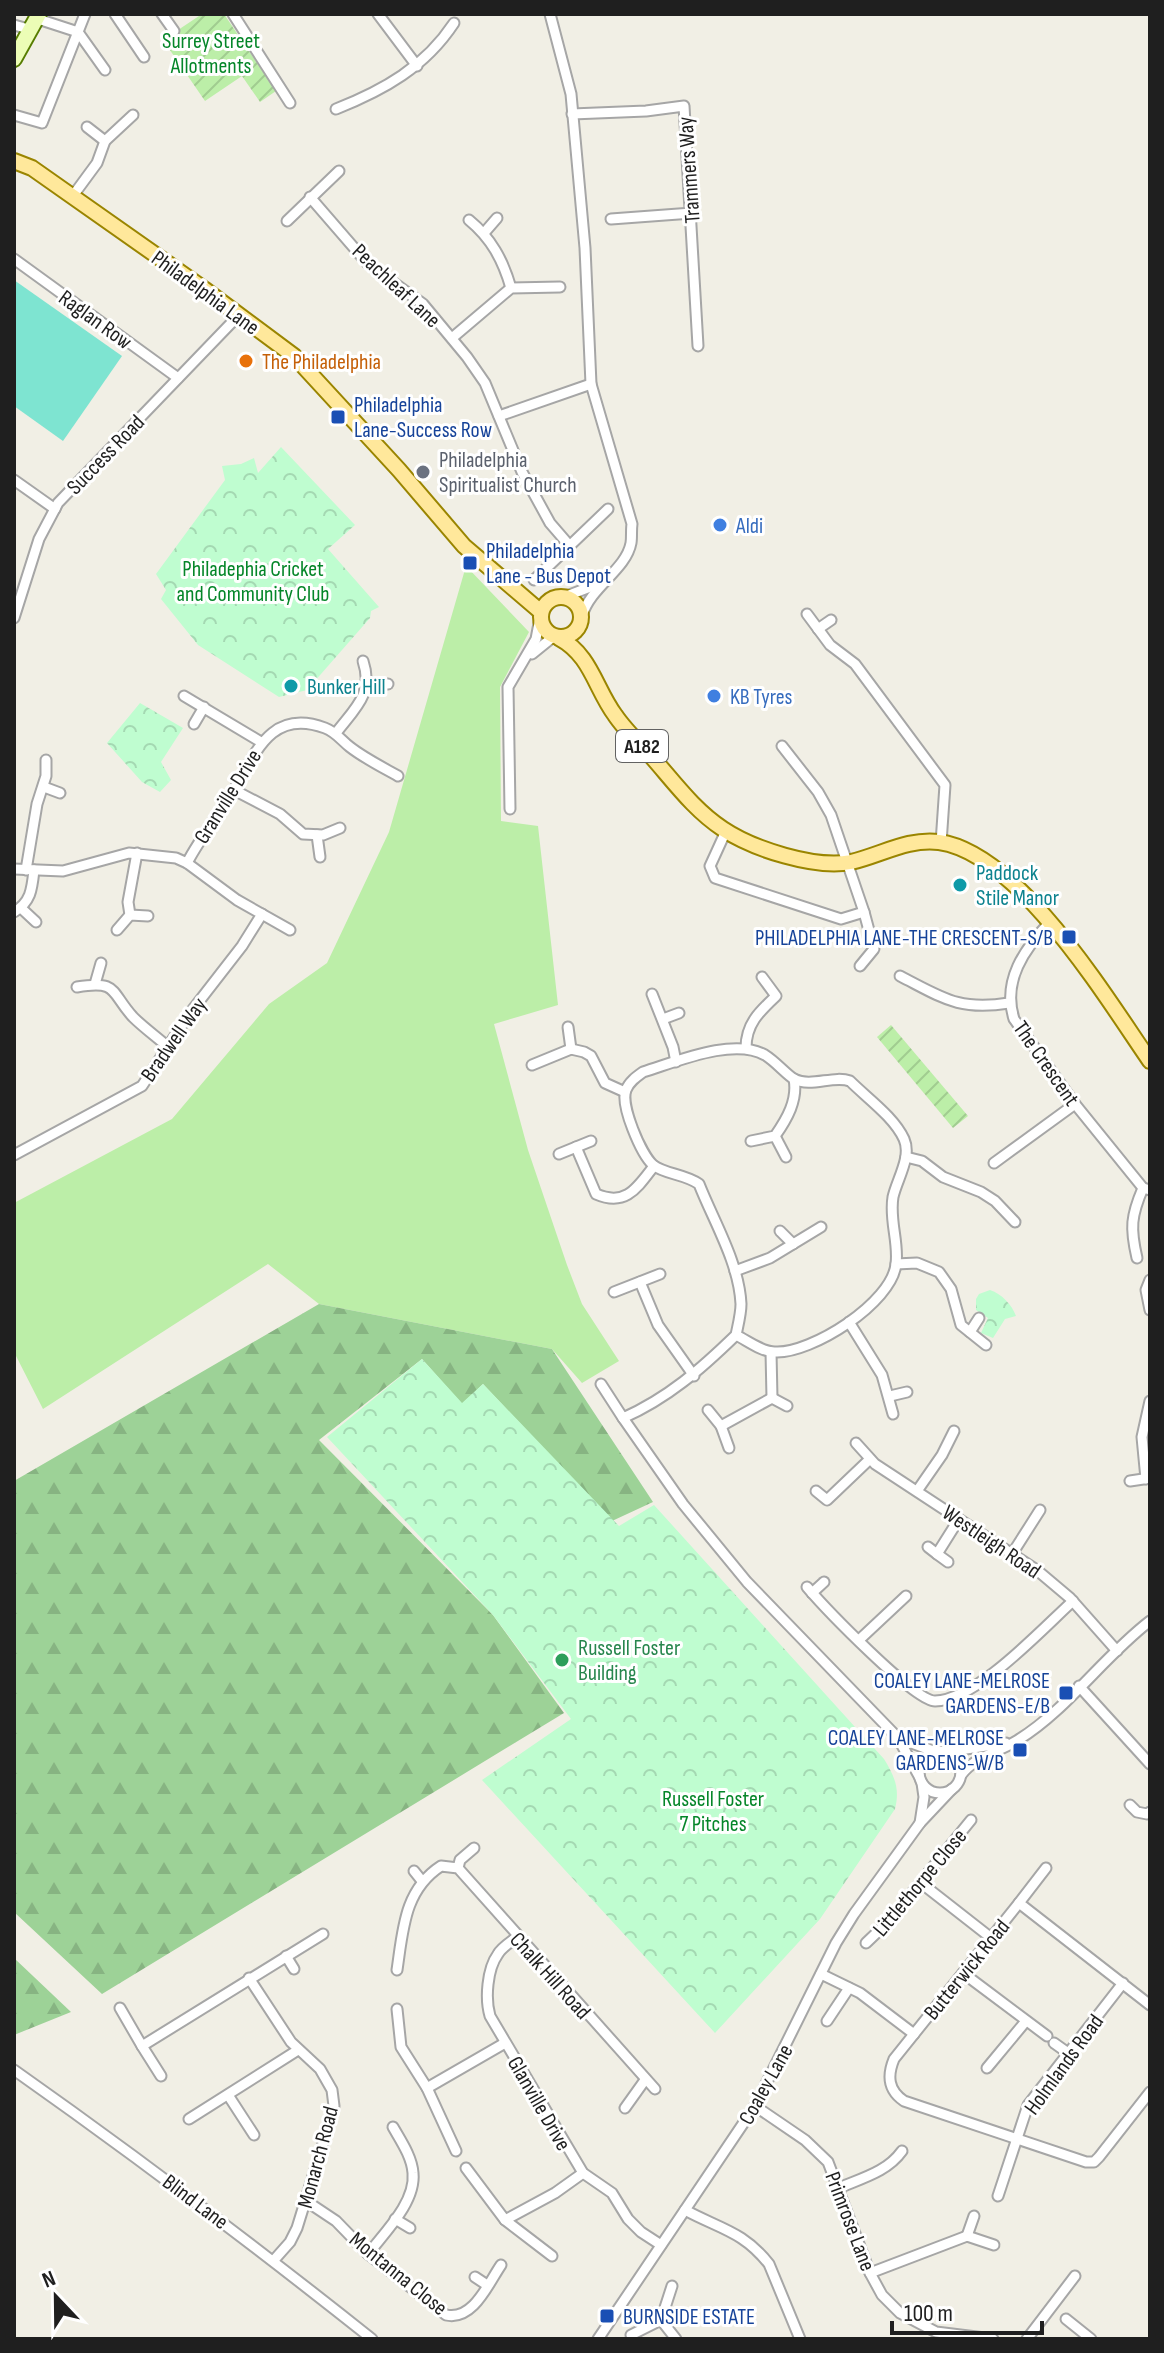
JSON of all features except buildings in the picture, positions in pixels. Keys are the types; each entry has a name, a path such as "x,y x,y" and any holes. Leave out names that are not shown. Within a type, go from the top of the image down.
{"main road":[{"path":"14,60 36,21"},
{"name":"Philadelphia Lane","path":"14,161 32,168 294,356 464,546 511,584 541,615 544,629 579,651 614,714 700,812 726,831 771,851 814,862 849,862 912,842 941,843 989,863 1050,922 1150,1061"},
{"name":"Philadelphia Lane","path":"511,584 576,603 594,674"},
{"path":"541,615 558,598"},
{"path":"556,637 575,632 581,619"}],"street":[{"path":"14,115 42,123 85,14"},
{"path":"115,14 144,57"},
{"path":"162,14 174,31"},
{"path":"233,14 290,103"},
{"path":"378,14 417,66"},
{"path":"550,14 571,94 585,248 591,384 632,524 631,545 585,603 581,619"},
{"path":"14,25 36,21 78,32 105,70"},
{"path":"336,109 367,97 417,66 440,44 454,23"},
{"name":"Trammers Way","path":"572,114 684,106 698,346"},
{"path":"72,197 97,163 105,141 133,115"},
{"path":"87,127 105,141"},
{"path":"287,221 339,171"},
{"name":"Peachleaf Lane","path":"310,197 368,264 423,304 452,338 485,383 522,472 550,523 569,545"},
{"path":"611,219 692,213"},
{"path":"484,233 497,218"},
{"path":"469,220 484,233 506,270 511,288"},
{"name":"Raglan Row","path":"14,259 178,378"},
{"path":"452,338 511,288 560,287"},
{"name":"Success Road","path":"14,618 39,539 55,509 238,316"},
{"path":"499,416 591,384"},
{"path":"15,484 55,509"},
{"path":"534,580 608,509"},
{"path":"558,598 580,593 601,583"},
{"path":"807,614 830,645 855,664 945,785 941,843"},
{"path":"510,809 508,687 536,639 541,615"},
{"path":"818,629 831,620"},
{"path":"524,662 556,637"},
{"path":"336,733 368,684 363,661"},
{"path":"368,684 388,684"},
{"path":"184,696 261,742"},
{"path":"194,724 204,707"},
{"name":"Granville Drive","path":"187,863 261,742 273,731 298,723 324,727 398,776"},
{"path":"782,746 818,792 831,815 849,862 874,949 860,966"},
{"path":"36,922 18,910 30,896 37,804 44,787 46,760"},
{"path":"44,787 60,793"},
{"path":"234,790 280,814 303,834 317,835 340,828"},
{"path":"726,831 710,866 715,878 841,919 864,912"},
{"path":"317,835 320,857"},
{"path":"117,930 130,915 128,902 137,853"},
{"path":"14,869 63,871 137,853 176,858 237,900 290,930"},
{"name":"Bradwell Way","path":"14,1155 142,1086 190,1013 242,946 262,914"},
{"path":"130,915 148,916"},
{"name":"The Crescent","path":"1050,922 1034,938 1011,978 1009,1003 1014,1019 1075,1104 1147,1189"},
{"path":"95,984 101,963"},
{"path":"900,976 949,1002 980,1008 1009,1003"},
{"path":"762,977 776,996"},
{"path":"77,987 95,984 113,990 132,1016 168,1047"},
{"path":"746,1048 746,1032 758,1014 776,996 788,993"},
{"path":"652,994 676,1062"},
{"path":"663,1019 679,1013"},
{"path":"568,1027 571,1049"},
{"path":"623,1418 651,1406 694,1376 736,1335 741,1308 735,1271 699,1184 687,1175 654,1166 633,1127 625,1106 625,1092 643,1072 676,1062 727,1048 746,1048 762,1053 784,1067 794,1079 796,1090 788,1118 775,1136 751,1141"},
{"path":"532,1065 571,1049 591,1056 605,1083 625,1092"},
{"path":"736,1335 771,1352 791,1352 849,1322 877,1300 889,1284 896,1264 893,1199 906,1157 905,1141 895,1126 850,1081 840,1078 811,1082 794,1079"},
{"path":"994,1163 1075,1104"},
{"path":"775,1136 786,1157"},
{"path":"559,1154 591,1141"},
{"path":"576,1147 596,1194 610,1200 626,1196 641,1184 654,1166"},
{"path":"906,1157 922,1161 943,1177 981,1192 995,1201 1015,1222"},
{"path":"1137,1258 1131,1232 1133,1211 1147,1189"},
{"path":"735,1271 770,1258 821,1227"},
{"path":"780,1231 793,1244"},
{"path":"896,1264 917,1263 939,1272 951,1289 961,1325 986,1345"},
{"path":"614,1292 660,1274"},
{"path":"1150,1280 1146,1290 1150,1310"},
{"path":"640,1282 658,1325 694,1376"},
{"path":"970,1332 979,1318"},
{"path":"849,1322 876,1363 890,1396 893,1414"},
{"path":"771,1352 772,1398"},
{"path":"601,1384 683,1504 747,1582 898,1738 921,1780 937,1793 952,1789 967,1766 1034,1730 1150,1621"},
{"path":"890,1396 907,1392"},
{"path":"772,1398 787,1406"},
{"path":"721,1426 772,1398"},
{"path":"1130,1481 1148,1478 1142,1437 1150,1401"},
{"path":"708,1410 721,1426 729,1448"},
{"path":"917,1491 954,1431"},
{"name":"Westleigh Road","path":"856,1443 870,1459 1038,1571 1073,1601 1117,1651"},
{"path":"816,1491 831,1504 870,1459"},
{"path":"1012,1554 1040,1510"},
{"path":"1022,1514 1032,1521"},
{"path":"937,1554 959,1519"},
{"path":"928,1547 948,1562"},
{"path":"824,1582 810,1590 859,1640 926,1700 937,1701 955,1696 995,1671 1073,1601"},
{"path":"859,1640 906,1596"},
{"path":"1079,1686 1150,1764"},
{"path":"898,1738 958,1761 961,1775"},
{"path":"920,1823 924,1797 921,1764 926,1757 940,1752 1017,1741"},
{"name":"Coaley Lane","path":"598,2339 755,2106 854,1914 920,1823 952,1789"},
{"path":"1130,1805 1137,1812 1150,1812"},
{"name":"Littlethorpe Close","path":"866,1943 878,1934 971,1820"},
{"path":"397,1970 410,1902 422,1881 441,1866 458,1868 460,1860 474,1848"},
{"name":"Chalk Hill Road","path":"458,1868 655,2089"},
{"name":"Butterwick Road","path":"1017,2139 898,2097 890,2084 890,2068 1046,1868"},
{"path":"414,1871 422,1881"},
{"path":"921,1883 990,1937"},
{"name":"Butterwick Road","path":"1019,1903 1150,2005"},
{"path":"142,2046 323,1934"},
{"name":"Glanville Drive","path":"517,1937 499,1951 492,1965 487,2005 505,2043 583,2173 612,2193 628,2219 661,2245"},
{"path":"286,1956 294,1969"},
{"path":"963,1973 1068,2053"},
{"name":"Butterwick Road","path":"821,1974 875,2003 914,2034"},
{"name":"Monarch Road","path":"249,1978 298,2050 328,2080 334,2106 297,2228 274,2260"},
{"name":"Holmlands Road","path":"998,2196 1028,2105 1123,1983"},
{"path":"827,2021 849,1988"},
{"path":"120,2008 161,2076"},
{"path":"397,2009 401,2047 427,2088 456,2151"},
{"path":"987,2068 1026,2021"},
{"path":"427,2088 505,2043"},
{"path":"189,2119 298,2050"},
{"name":"Blind Lane","path":"14,2070 274,2260 372,2339"},
{"path":"625,2108 645,2080"},
{"path":"1017,2139 1094,2162 1150,2092"},
{"path":"228,2095 254,2135"},
{"name":"Primrose Lane","path":"755,2106 819,2151 828,2162 870,2273 882,2295 900,2313 936,2332 962,2338 993,2339"},
{"path":"368,2254 395,2219 410,2193 414,2175 409,2156 393,2127"},
{"path":"839,2188 900,2164 902,2151"},
{"path":"466,2168 505,2220 552,2256"},
{"path":"505,2220 555,2193 583,2173"},
{"name":"Montanna Close","path":"306,2201 336,2221 368,2254 446,2315 455,2317 469,2311 501,2265"},
{"path":"685,2210 706,2222 728,2228 752,2244 763,2256 800,2339"},
{"path":"967,2236 974,2216"},
{"path":"395,2219 410,2228"},
{"path":"870,2273 967,2236 994,2245"},
{"path":"1027,2339 1075,2276"},
{"name":"Montanna Close","path":"475,2277 487,2285"},
{"path":"631,2335 661,2320 672,2286"},
{"path":"1066,2319 1091,2339"},
{"path":"661,2320 676,2339"}],"green space":[{"name":"Surrey Street Allotments","path":"202,14 224,14 276,91 260,102 242,76 205,101 163,40"},
{"name":"Philadephia Cricket and Community Club","path":"281,447 355,525 328,549 379,607 371,611 370,618 307,690 279,697 198,645 161,599 166,590 156,574 225,480 222,466 241,464 254,458 258,473"},
{"path":"466,566 529,632 500,687 501,821 538,826 558,1005 494,1024 528,1150 567,1265 582,1304 619,1361 582,1383 552,1349 319,1304 268,1264 43,1409 14,1352 14,1203 172,1119 269,1004 327,963 389,832"},
{"path":"140,703 183,728 161,762 171,780 160,792 142,782 107,743"},
{"path":"891,1025 968,1116 953,1128 877,1037"},
{"path":"990,1290 1006,1300 1016,1316 1005,1319 993,1338 981,1333 988,1318 976,1310 979,1294"},
{"path":"319,1304 552,1349 653,1502 612,1521 483,1384 462,1404 422,1359 319,1440 493,1615 564,1713 102,1994 14,1912 14,1481"},
{"name":"Russell Foster 7 Pitches","path":"422,1359 462,1403 483,1384 619,1526 654,1505 884,1759 894,1777 897,1789 895,1809 820,1919 715,2033 482,1780 571,1719 493,1615 327,1437"},
{"path":"14,1958 71,2012 14,2035"}],"shaded area":[{"path":"14,280 122,356 63,441 14,406"}],"place":[{"name":"The Philadelphia","path":"246,361"},
{"name":"Philadelphia Lane-Success Row","path":"338,417"},
{"name":"Philadelphia Spiritualist Church","path":"423,472"},
{"name":"Aldi","path":"720,525"},
{"name":"Philadelphia Lane - Bus Depot","path":"470,563"},
{"name":"Bunker Hill","path":"291,686"},
{"name":"KB Tyres","path":"714,696"},
{"name":"Paddock Stile Manor","path":"960,885"},
{"name":"PHILADELPHIA LANE-THE CRESCENT-S/B","path":"1069,937"},
{"name":"Russell Foster Building","path":"562,1660"},
{"name":"COALEY LANE-MELROSE GARDENS-E/B","path":"1066,1693"},
{"name":"COALEY LANE-MELROSE GARDENS-W/B","path":"1020,1750"},
{"name":"BURNSIDE ESTATE","path":"607,2316"}]}
